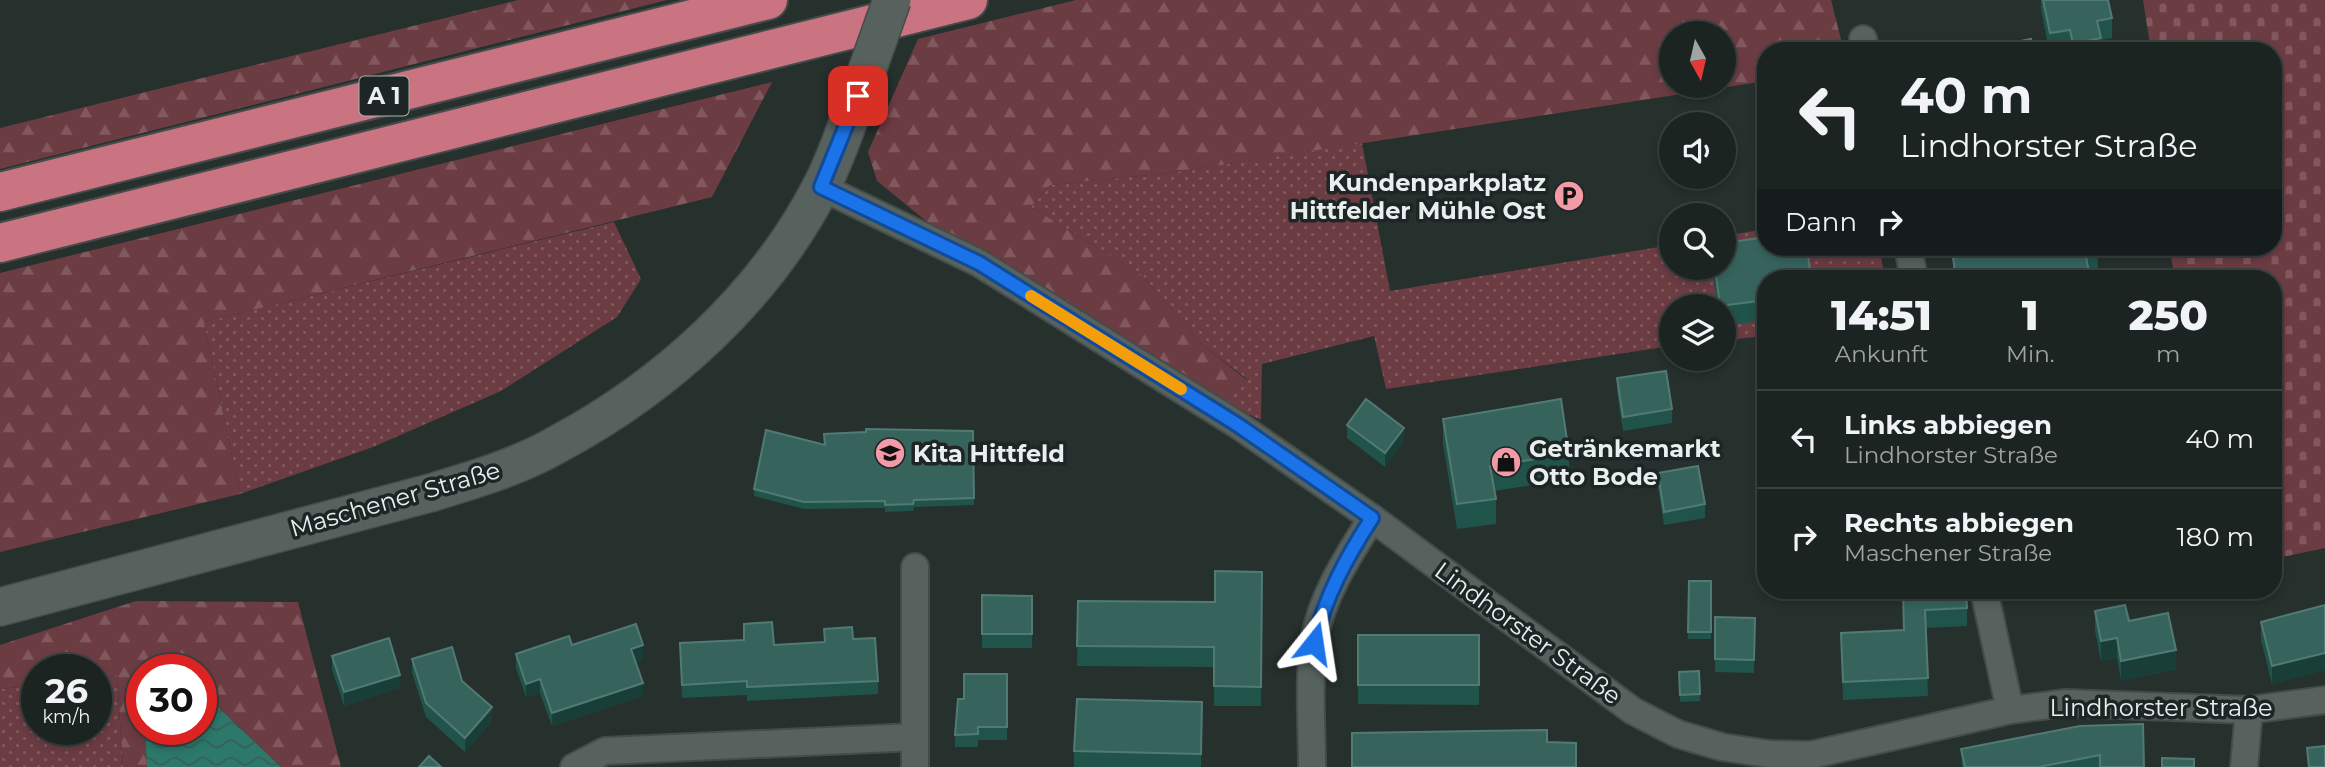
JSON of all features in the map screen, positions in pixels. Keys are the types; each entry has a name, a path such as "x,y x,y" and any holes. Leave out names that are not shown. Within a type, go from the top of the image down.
{"highway":[{"name":"A 1","path":"0,192 768,0"},
{"name":"A 1","path":"0,243 968,0"}],"main road":[{"name":"Maschener Straße","path":"0,607 496,473 557,445 654,381 712,331 769,269 821,187 858,96 892,0"}],"street":[{"name":"Lindhorster Straße","path":"821,187 979,263 1238,425 1372,518 1633,711 1722,757 1811,755 2010,710 2066,703 2249,710 2325,700"},
{"path":"1312,767 1314,643 1318,624 1333,586 1372,518"},
{"path":"915,567 915,767"},
{"path":"1986,599 2010,710"},
{"path":"2244,767 2249,710"},
{"path":"574,767 605,751 915,737"}],"green space":[{"path":"518,0 667,0 0,169 0,128"},
{"path":"1076,0 1831,0 1842,42 1757,42 1757,82 1736,86 1736,21 1659,21 1659,97 1169,173 1050,185 1031,207 1142,275 1201,344 1247,380 1223,402 931,225 877,181 868,152 918,39"},
{"path":"2143,0 2325,0 2325,548 2282,557 2282,270 2173,270 2171,256 2282,256 2282,42 2150,42"},
{"path":"772,82 712,197 204,322 240,494 0,552 0,273"},
{"path":"1362,143 1390,291 1659,247 1659,280 1736,280 1736,234 1757,230 1757,256 1881,256 1883,270 1757,270 1757,337 1736,339 1736,294 1659,294 1659,348 1386,389 1374,336 1262,364 1261,420 1223,402 1247,379 1201,344 1142,275 1031,207 1050,185 1169,173"},
{"path":"614,222 641,279 617,317 501,391 373,447 240,494 204,322"},
{"path":"136,601 298,602 341,767 281,767 217,706 217,654 126,654 126,745 146,745 147,767 123,767 117,676 112,676 112,654 21,654 21,687 0,689 0,645"},
{"path":"112,676 117,676 123,767 0,767 0,689 21,687 21,745 112,745"}],"water":[{"path":"217,706 281,767 147,767 146,745 217,745"}],"building":[{"path":"2043,0 2108,0 2112,18 2097,21 2101,38 2073,42 2070,30 2050,33"},
{"path":"1757,238 1757,256 1808,256 1810,270 1757,270 1757,301 1736,304 1736,294 1718,294 1717,280 1736,280 1736,241"},
{"path":"2086,256 2089,270 1955,270 1953,258"},
{"path":"1666,371 1672,409 1623,417 1617,378"},
{"path":"1366,399 1404,428 1385,453 1347,425"},
{"name":"Getränkemarkt Otto Bode","path":"1561,399 1569,454 1490,466 1496,499 1457,504 1443,419"},
{"name":"Kita Hittfeld","path":"866,429 973,431 974,498 914,500 913,504 885,505 885,501 804,502 754,489 766,430 825,445 824,434 866,432"},
{"path":"1698,466 1705,504 1664,512 1658,473"},
{"path":"1215,571 1262,572 1261,687 1214,686 1214,647 1077,646 1078,601 1215,602"},
{"path":"1689,581 1711,581 1711,632 1688,632"},
{"path":"982,595 1032,596 1032,634 982,634"},
{"path":"1903,599 1966,599 1967,608 1925,610 1928,678 1843,682 1841,633 1904,630"},
{"path":"2125,605 2129,621 2168,613 2176,650 2121,661 2117,638 2101,641 2095,611"},
{"path":"2325,605 2325,653 2272,666 2261,622"},
{"path":"1715,617 1755,618 1754,660 1715,659"},
{"path":"772,622 774,645 825,642 824,629 852,627 853,639 875,638 878,681 747,687 747,681 682,685 680,643 744,640 744,624"},
{"path":"636,624 643,645 631,649 643,683 552,713 540,679 526,684 516,654 569,636 572,645"},
{"path":"1358,635 1479,635 1479,685 1358,685"},
{"path":"389,638 400,675 344,692 332,656"},
{"path":"452,647 462,681 492,707 465,738 426,703 412,659"},
{"path":"1699,671 1700,694 1680,695 1679,672"},
{"path":"964,674 1007,674 1007,727 978,727 978,734 955,735 958,699 964,699"},
{"path":"1077,699 1202,702 1201,754 1074,751"},
{"path":"2143,724 2144,767 2100,767 2100,755 2039,767 1965,767 1961,749 2080,726"},
{"path":"1547,730 1547,742 1576,743 1576,767 1352,767 1352,733"},
{"path":"2325,746 2325,767 2309,767 2307,748"},
{"path":"429,756 441,767 419,767"},
{"path":"2162,758 2194,759 2194,767 2162,767"}],"slow traffic":[{"path":"1031,296 1181,389"}],"place":[{"name":"Kundenparkplatz Hittfelder Mühle Ost","path":"1569,196"},
{"name":"Kita Hittfeld","path":"890,453"},
{"name":"Getränkemarkt Otto Bode","path":"1506,462"}],"route":[{"path":"858,96 821,187 979,263 1238,425 1372,518 1333,586 1320,615 1314,643"}]}
